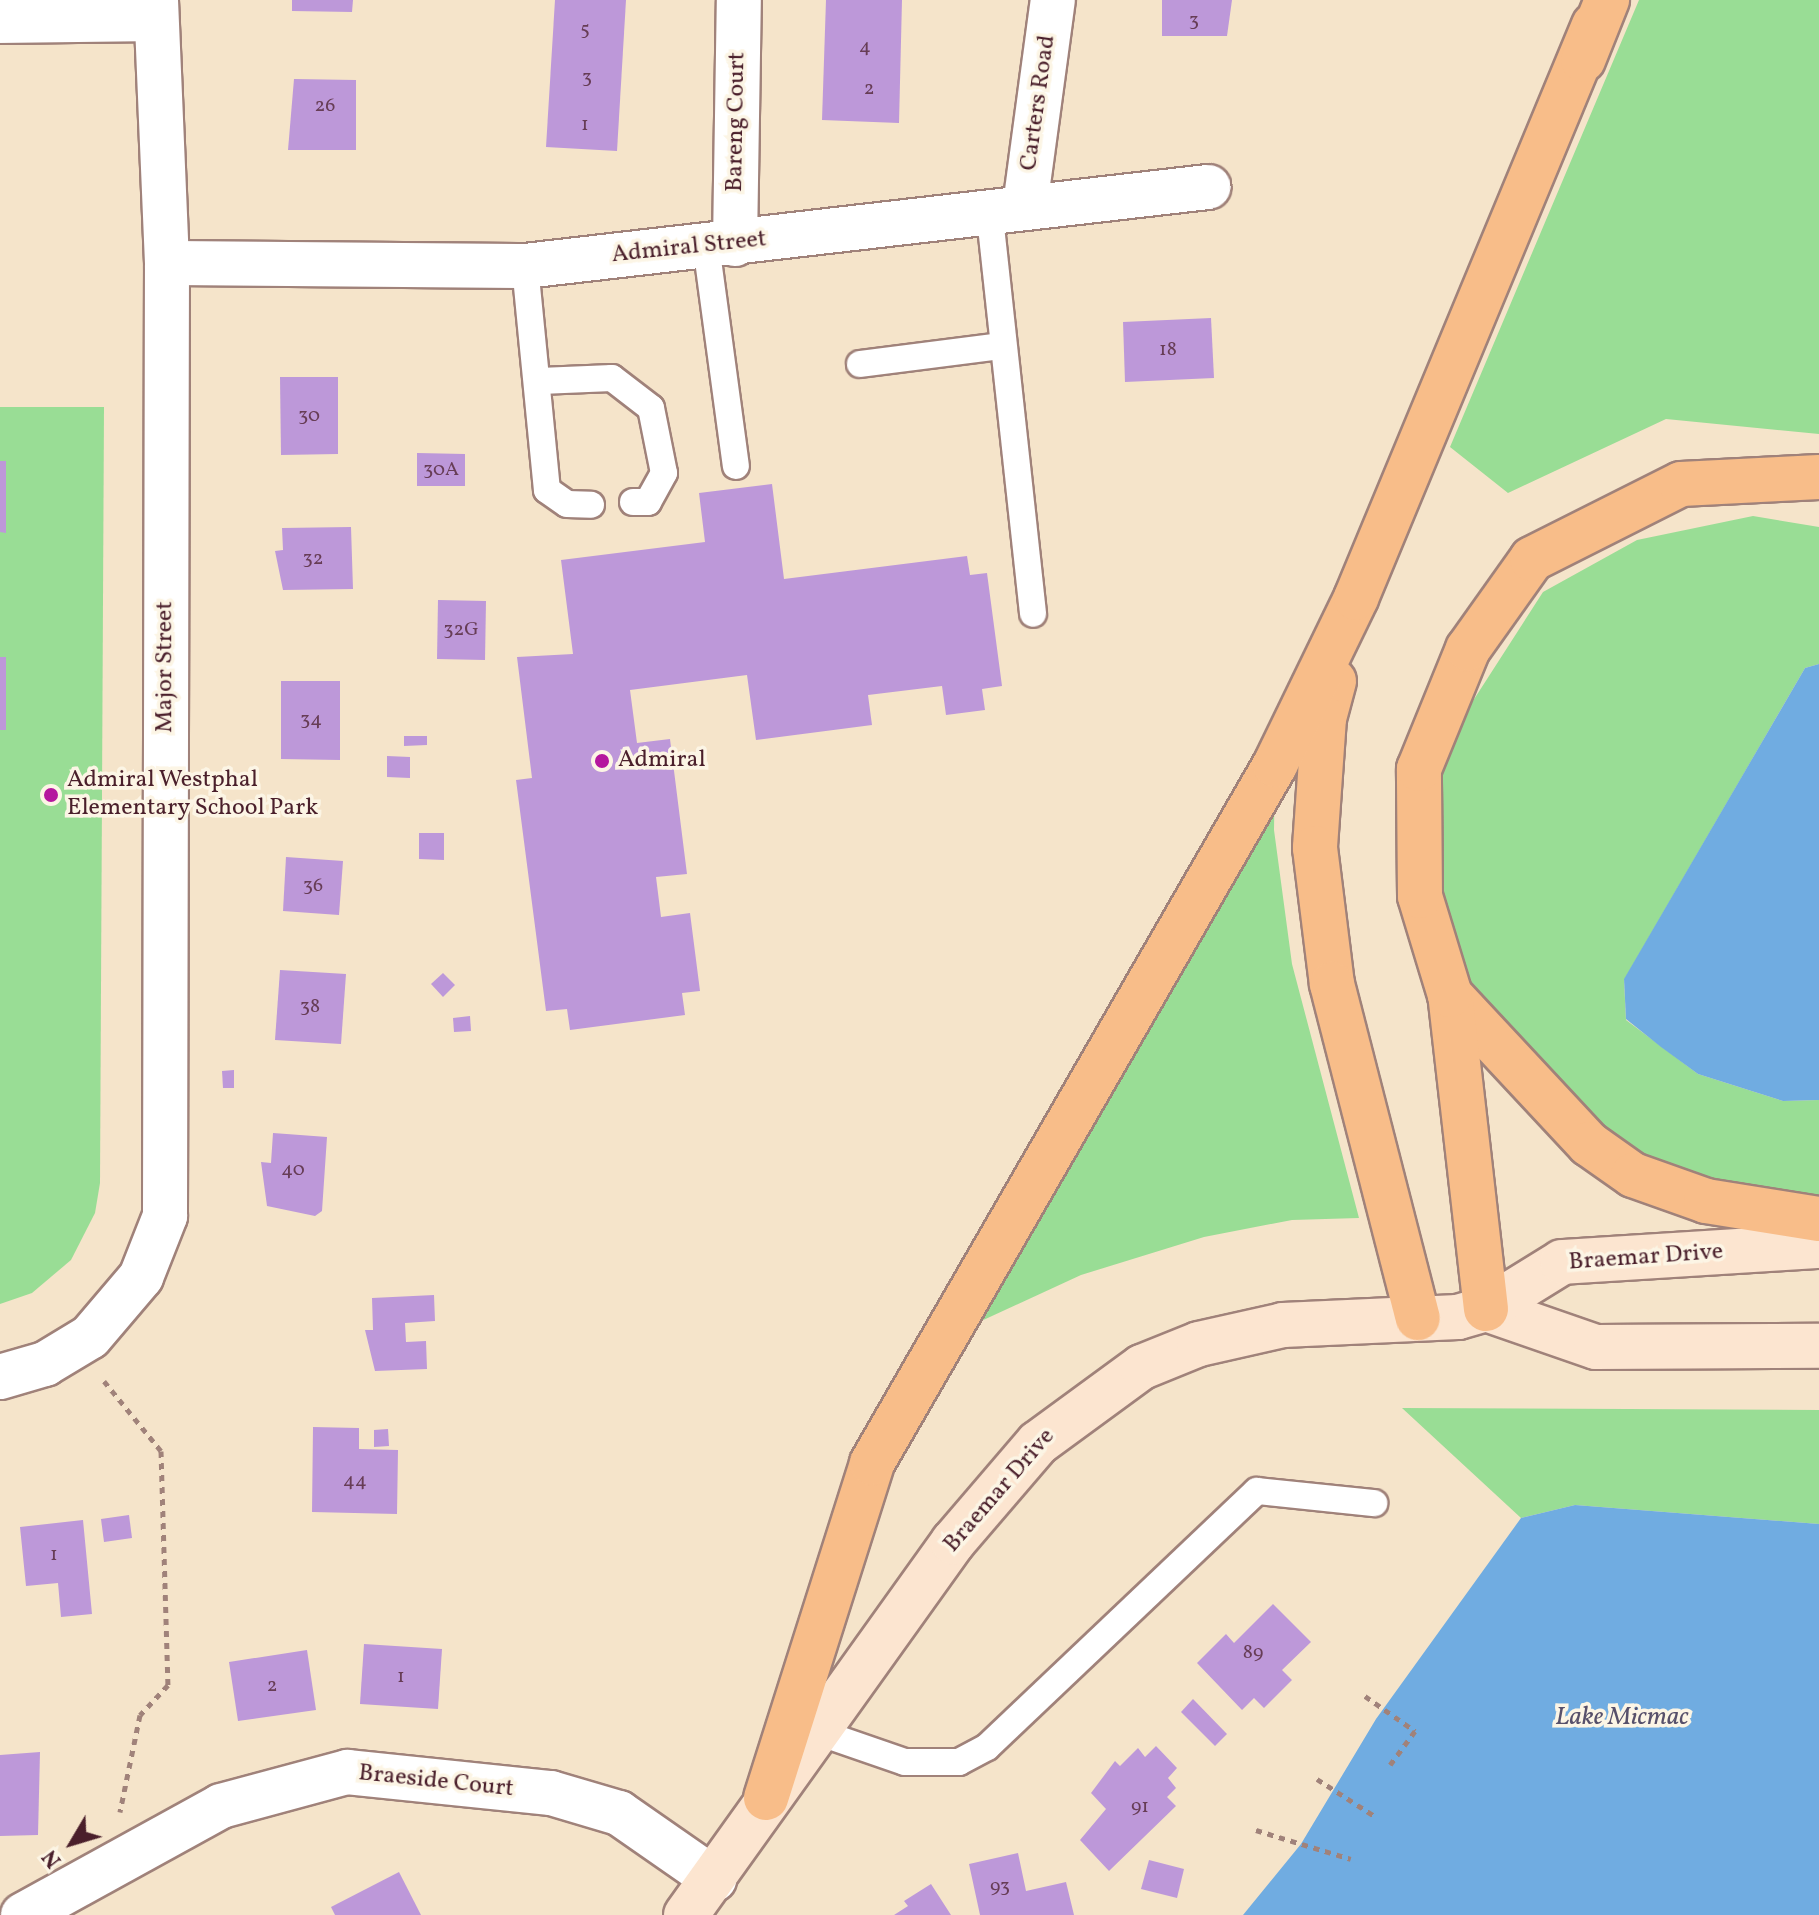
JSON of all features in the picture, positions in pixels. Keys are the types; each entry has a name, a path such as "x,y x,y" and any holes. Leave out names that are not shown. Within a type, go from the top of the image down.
{"main road":[{"path":"766,1798 872,1463 1275,765 1356,598 1583,60 1604,0"},
{"path":"1486,1309 1450,995 1420,896 1419,769 1468,649 1532,559 1681,484 1819,477"},
{"path":"1356,598 1324,718 1315,848 1332,984 1418,1318"},
{"path":"1450,995 1589,1144 1633,1175 1706,1201 1819,1219"},
{"name":"Braemar Drive","path":"686,1915 714,1879 766,1798 953,1542 1038,1443 1085,1402 1199,1344 1283,1325 1418,1318 1486,1309 1562,1262 1819,1246"},
{"name":"Braemar Drive","path":"1486,1309 1596,1347 1819,1346"}],"street":[{"name":"Bareng Court","path":"720,244 739,0"},
{"name":"Carters Road","path":"1007,207 1053,0"},
{"path":"0,21 156,10"},
{"name":"Major Street","path":"92,1332 150,1262 165,1216 167,263 156,10"},
{"name":"Admiral Street","path":"167,263 525,266 1007,207 1208,187"},
{"path":"0,1377 92,1332"},
{"name":"Braeside Court","path":"23,1915 132,1852 221,1806 347,1772 551,1793 619,1813 714,1879"}],"lane":[{"path":"1007,207 1001,346 1033,614"},
{"path":"720,244 736,466"},
{"path":"525,266 540,381 547,490 567,504 591,505"},
{"path":"860,364 1001,346"},
{"path":"540,381 612,378 651,408 664,473 648,502 633,502"},
{"path":"815,1731 905,1762 959,1762 987,1747 1257,1491 1374,1503"}],"path":[{"path":"92,1332 161,1451 168,1685 140,1715 117,1804 132,1852"},
{"path":"1365,1696 1415,1731 1390,1765"},
{"path":"1317,1779 1376,1817"},
{"path":"1256,1830 1351,1859"}],"green space":[{"path":"1639,0 1819,0 1819,434 1666,419 1508,493 1450,447"},
{"name":"Admiral Westphal Elementary School Park","path":"0,407 104,407 100,1183 95,1213 71,1260 32,1293 0,1304"},
{"path":"1753,516 1819,527 1819,664 1805,668 1624,980 1626,1020 1698,1074 1783,1101 1819,1100 1819,1198 1659,1184 1474,1030 1435,904 1442,749 1543,592 1637,540"},
{"path":"1265,735 1275,765 1274,830 1292,964 1359,1218 1292,1220 1204,1237 1081,1275 979,1322 1160,968"},
{"path":"1402,1408 1819,1410 1819,1524 1575,1505 1521,1518"}],"water":[{"path":"1819,664 1819,1100 1783,1101 1698,1074 1661,1047 1626,1019 1624,979 1805,668"},
{"name":"Lake Micmac","path":"1575,1505 1819,1524 1819,1915 1243,1915 1301,1844 1376,1719 1521,1518"}],"building":[{"path":"292,0 353,0 352,12 292,11"},
{"path":"555,0 626,0 617,151 546,147"},
{"path":"826,0 902,0 899,123 822,120"},
{"path":"1162,0 1232,0 1227,36 1162,36"},
{"path":"294,79 356,80 356,150 288,150"},
{"path":"1211,318 1214,378 1125,382 1123,322"},
{"path":"280,377 338,377 338,454 281,455"},
{"path":"417,453 465,454 465,486 417,486"},
{"path":"0,461 6,461 6,533 0,532"},
{"name":"Admiral","path":"772,484 784,579 967,556 970,575 987,573 1002,686 982,689 985,710 946,715 942,686 868,695 872,725 756,740 747,675 630,690 637,743 670,739 687,874 656,877 661,917 690,913 700,991 682,993 685,1015 570,1030 567,1009 546,1011 516,780 532,778 517,657 573,654 561,560 705,542 699,493"},
{"path":"351,527 353,589 283,590 275,551 283,550 282,528"},
{"path":"438,600 486,601 485,660 437,659"},
{"path":"0,657 6,657 6,730 0,730"},
{"path":"281,681 340,681 340,760 281,759"},
{"path":"404,736 427,736 427,745 404,746"},
{"path":"387,756 410,757 410,778 387,777"},
{"path":"419,833 444,833 444,860 419,859"},
{"path":"286,857 343,861 339,915 283,911"},
{"path":"280,970 346,974 341,1044 275,1040"},
{"path":"443,973 455,985 443,997 431,984"},
{"path":"470,1016 471,1031 454,1032 453,1018"},
{"path":"234,1070 234,1088 223,1088 222,1071"},
{"path":"273,1133 327,1137 322,1211 315,1216 267,1206 261,1162 271,1163"},
{"path":"434,1295 435,1321 405,1323 406,1342 426,1341 427,1369 375,1371 365,1330 373,1330 372,1298"},
{"path":"313,1427 359,1428 359,1449 398,1450 397,1514 312,1512"},
{"path":"388,1429 389,1446 374,1447 374,1430"},
{"path":"129,1515 132,1538 104,1542 101,1519"},
{"path":"83,1520 92,1614 61,1617 58,1583 26,1586 20,1527"},
{"path":"1273,1604 1311,1642 1282,1670 1292,1680 1264,1708 1254,1698 1242,1710 1197,1663 1226,1634 1234,1643"},
{"path":"364,1644 442,1649 438,1709 360,1704"},
{"path":"307,1650 316,1710 238,1721 229,1662"},
{"path":"1193,1699 1227,1734 1215,1746 1181,1712"},
{"path":"1156,1746 1177,1768 1168,1778 1176,1788 1167,1797 1176,1806 1109,1871 1080,1840 1106,1809 1091,1793 1115,1761 1120,1766 1138,1748 1145,1757"},
{"path":"40,1752 38,1835 0,1836 0,1755"},
{"path":"1018,1853 1026,1891 1066,1882 1074,1915 980,1915 969,1864"},
{"path":"1149,1860 1184,1869 1177,1898 1141,1889"},
{"path":"399,1872 421,1915 335,1915 331,1907"},
{"path":"931,1884 951,1915 894,1915 908,1906 904,1901"}],"place":[{"name":"Admiral","path":"602,761"},
{"name":"Admiral Westphal Elementary School Park","path":"51,795"}]}
